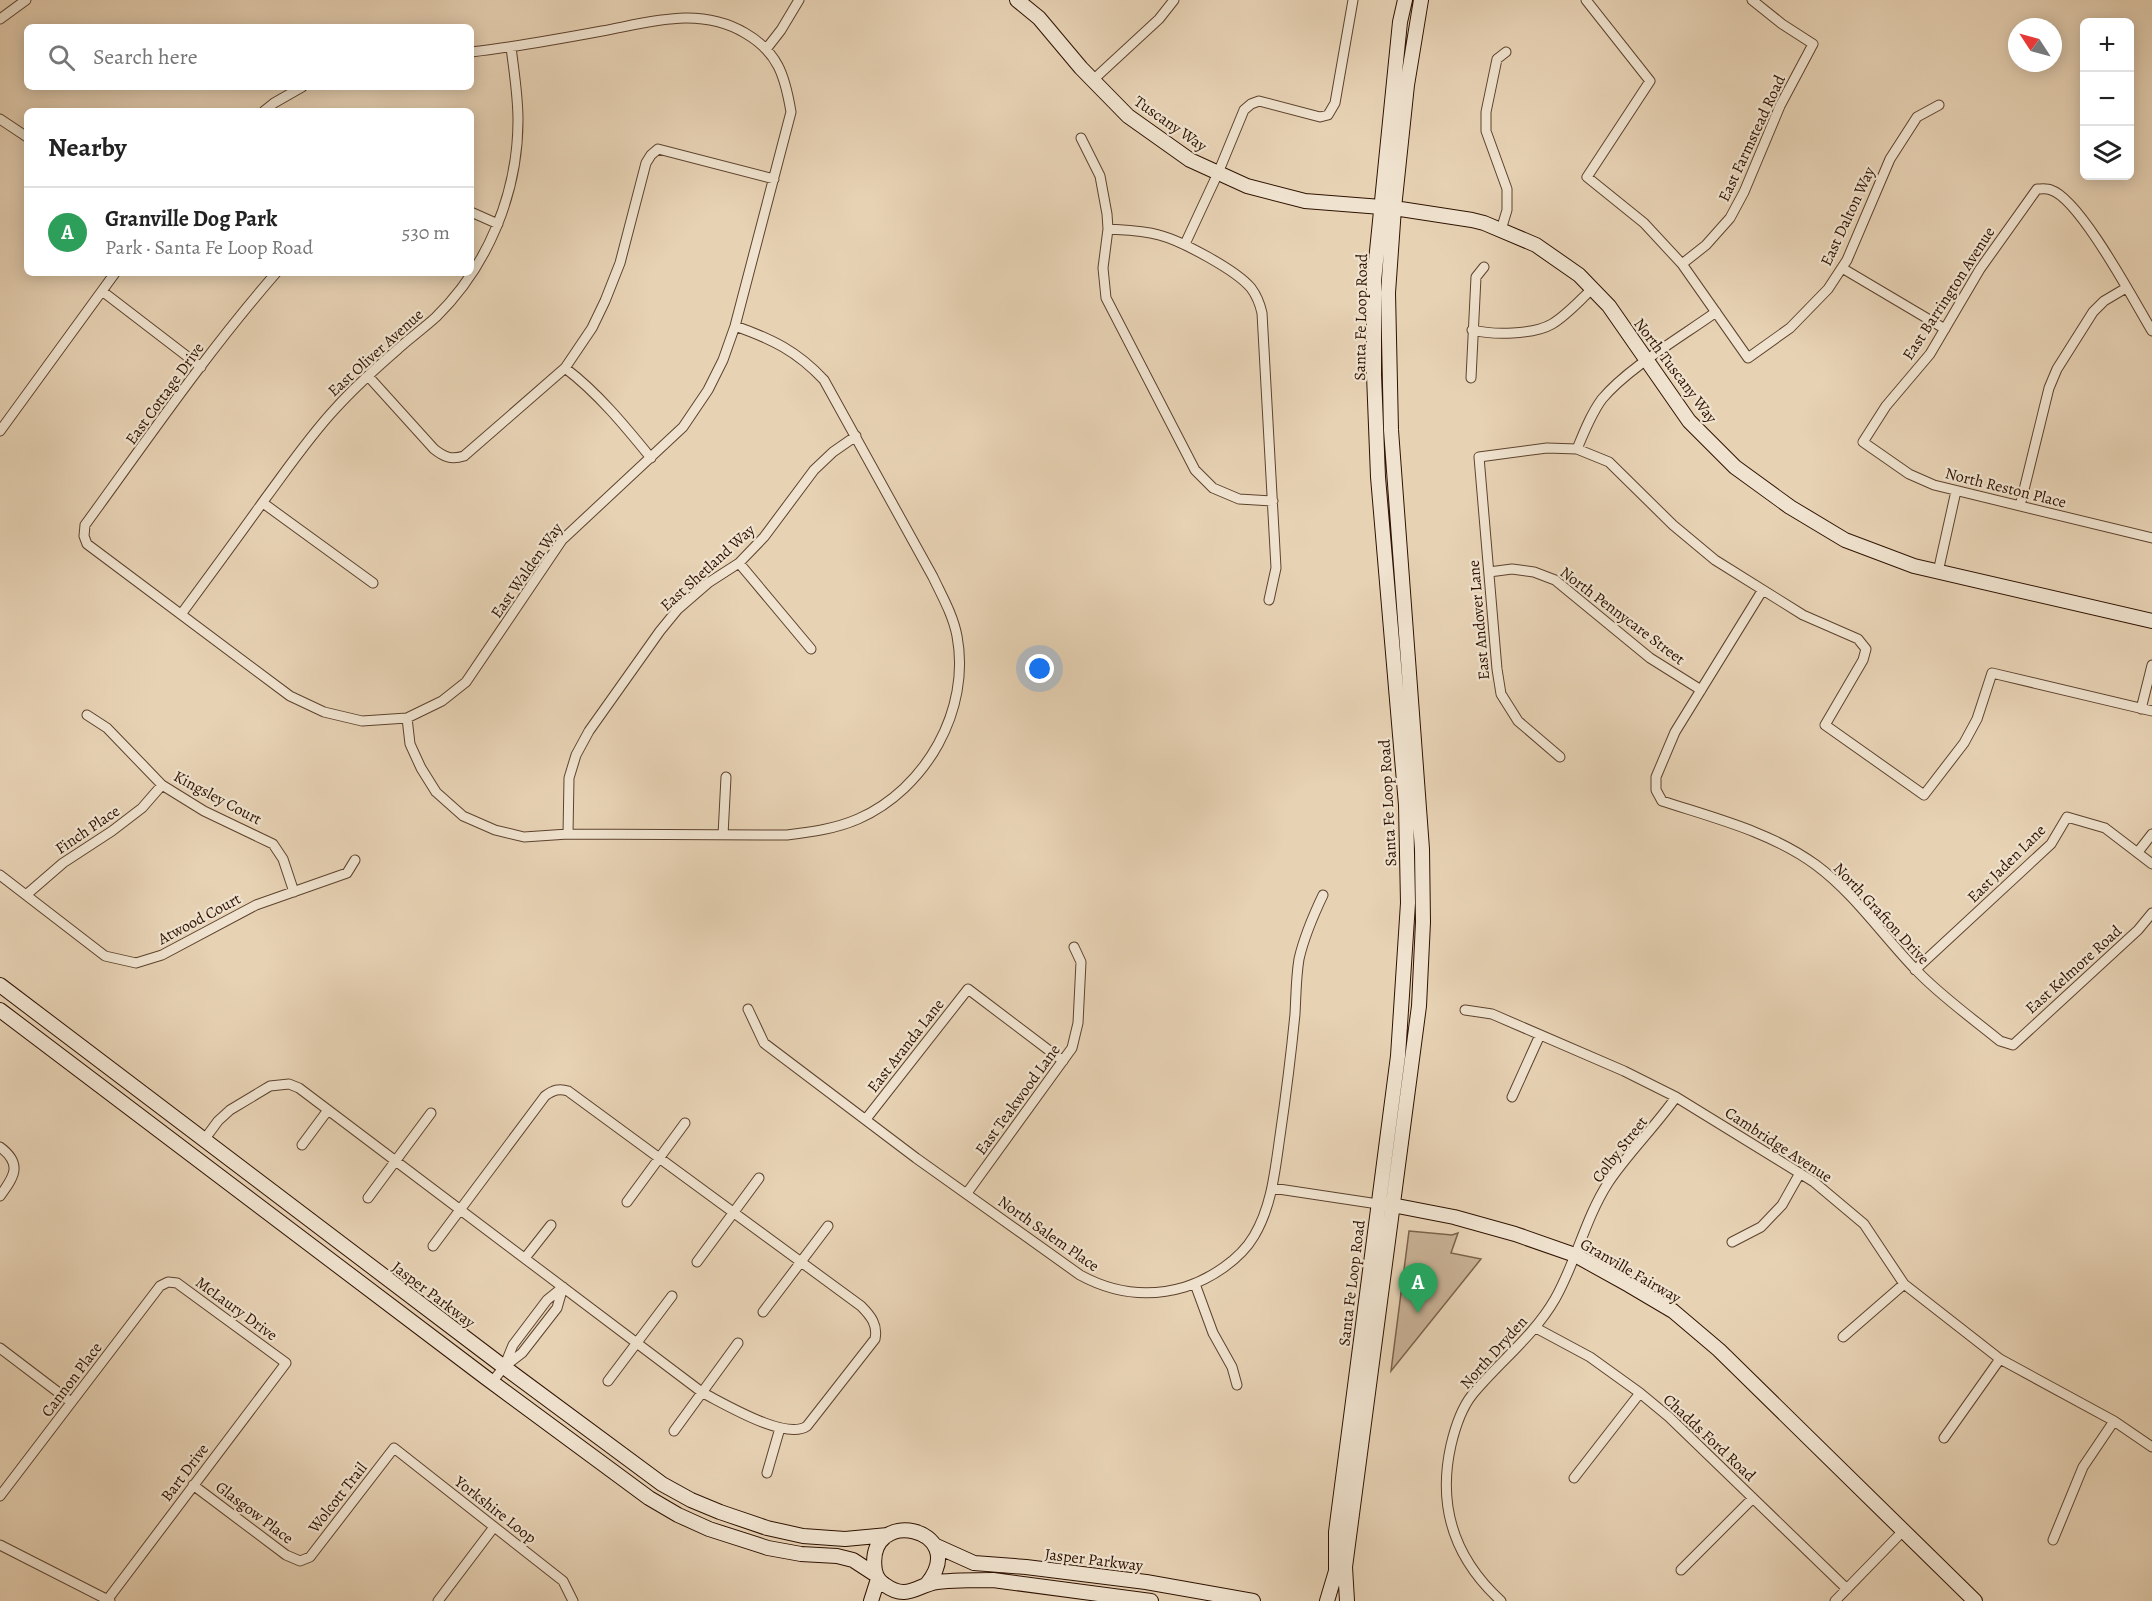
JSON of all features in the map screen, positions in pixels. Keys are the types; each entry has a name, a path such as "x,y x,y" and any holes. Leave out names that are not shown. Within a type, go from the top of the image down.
{"street":[{"path":"0,19 26,0"},
{"path":"474,52 675,18 707,18 732,25 767,48 782,30 799,0"},
{"name":"Tuscany Way","path":"1017,0 1039,18 1128,116 1190,160 1247,186 1305,201 1387,207"},
{"path":"1093,80 1160,19 1174,0"},
{"path":"1185,244 1244,110 1259,101 1320,117 1328,115 1335,103 1353,0"},
{"name":"Santa Fe Loop Road","path":"1347,1601 1345,1567 1419,1006 1423,922 1422,849 1391,430 1388,293 1387,207 1400,22 1405,0"},
{"name":"Santa Fe Loop Road","path":"1327,1601 1336,1571 1336,1532 1398,1056 1408,903 1406,805 1378,477 1374,293 1421,0"},
{"path":"1586,0 1650,81 1587,177 1644,223 1682,264 1716,312 1619,382 1602,400 1588,422 1578,449 1610,462 1672,525 1715,560 1803,615 1858,639 1866,649 1863,660 1825,725 1924,795 1965,744 1977,719 1992,673 2152,711"},
{"name":"East Farmstead Road","path":"1682,264 1706,245 1730,218 1744,192 1780,106 1813,44 1782,24 1752,0"},
{"name":"East Oliver Avenue","path":"474,268 498,224 509,190 515,158 518,122 517,88 511,47"},
{"name":"East Walden Way","path":"84,536 87,544 290,696 324,712 362,721 407,718 442,701 466,682 561,540 683,427 708,390 723,360 735,326 791,112 786,84 776,61 767,48"},
{"path":"1501,230 1507,210 1507,189 1486,131 1486,111 1497,59 1506,52"},
{"path":"268,108 297,90"},
{"name":"East Dalton Way","path":"1716,312 1748,358 1790,328 1828,289 1847,260 1890,159 1917,117 1940,105"},
{"path":"0,119 24,135"},
{"path":"1081,138 1100,176 1108,229 1103,268 1106,298 1195,470 1213,488 1239,499 1273,501"},
{"path":"368,376 434,449 444,457 455,459 464,456 565,368 592,328 620,263 646,163 651,154 658,149 774,179"},
{"name":"East Barrington Avenue","path":"1863,442 1886,406 1930,354 1980,268 2037,189 2051,189 2071,203 2090,228 2126,288"},
{"name":"North Tuscany Way","path":"1387,207 1484,223 1536,246 1579,275 1609,306 1689,421 1735,467 1790,507 1845,540 1914,566 2152,621"},
{"path":"474,213 498,224"},
{"path":"1108,229 1158,234 1185,244 1239,278 1250,287 1258,300 1263,313 1276,568 1269,600"},
{"path":"1471,378 1476,277 1484,267"},
{"path":"1842,268 1945,329"},
{"path":"0,431 114,276"},
{"name":"East Cottage Drive","path":"84,536 85,525 201,367 274,276"},
{"name":"East Oliver Avenue","path":"182,614 306,442 368,376 436,317 469,276"},
{"path":"2020,506 2049,388 2057,369 2093,312 2104,301 2126,288 2152,331"},
{"path":"1472,330 1489,334 1536,330 1552,324 1593,289"},
{"path":"102,291 201,367"},
{"path":"407,718 410,744 436,792 463,816 495,830 524,837 568,834 787,835 819,832 858,819 890,801 917,775 940,743 953,713 959,672 957,637 949,610 824,380 813,368 783,345 735,326"},
{"path":"565,368 579,378 651,458"},
{"name":"East Shetland Way","path":"568,834 569,778 576,755 589,731 660,632 678,609 708,583 739,563 764,537 814,470 833,452 856,436"},
{"name":"North Reston Place","path":"1863,442 1909,474 1934,485 2152,538"},
{"name":"East Andover Lane","path":"1560,757 1518,721 1501,694 1479,457 1547,448 1578,449"},
{"path":"1938,572 1956,491"},
{"path":"263,503 373,583"},
{"path":"739,563 811,649"},
{"name":"North Pennycare Street","path":"1489,572 1512,569 1534,572 1555,580 1650,658 1701,690"},
{"path":"1701,690 1762,591"},
{"path":"2141,709 2152,665"},
{"name":"North Grafton Drive","path":"1701,690 1676,732 1656,777 1656,790 1662,801 1762,834 1817,866 1847,893 1931,985 2000,1041 2013,1045"},
{"name":"Kingsley Court","path":"87,716 106,728 162,785 204,811 273,844 283,859 294,892"},
{"path":"723,835 726,777"},
{"name":"Finch Place","path":"26,895 63,863 142,808 162,785"},
{"name":"East Jaden Lane","path":"1915,969 2051,844 2067,817 2105,828 2152,864"},
{"path":"2138,852 2152,834"},
{"name":"Atwood Court","path":"0,875 105,956 136,963 162,956 256,905 347,873 356,860"},
{"name":"North Salem Place","path":"748,1009 764,1043 916,1158 1080,1275 1101,1286 1152,1294 1195,1284 1227,1264 1253,1237 1264,1214 1272,1188 1291,1066 1299,961 1310,923 1323,895"},
{"name":"East Kelmore Road","path":"2013,1045 2138,930 2152,913"},
{"name":"East Teakwood Lane","path":"967,1193 1072,1048 1078,1023 1082,962 1074,947"},
{"name":"Jasper Parkway","path":"0,985 662,1484 691,1500 767,1528 803,1536 845,1539 888,1535"},
{"name":"East Aranda Lane","path":"866,1119 968,990 1063,1061"},
{"path":"0,1010 492,1382 649,1498 678,1515 709,1529 768,1548 853,1560 877,1577 891,1589 905,1597 927,1584 934,1576 937,1566 934,1545 921,1533 904,1529 888,1535 877,1549 875,1558 877,1577 872,1601"},
{"name":"Cambridge Avenue","path":"1465,1010 1492,1014 1624,1071 1676,1097 1800,1173 1864,1224 1904,1284 2000,1359 2114,1421 2152,1447"},
{"path":"1512,1097 1540,1035"},
{"path":"204,1140 218,1121 230,1110 270,1086 289,1084 299,1088 461,1209 703,1393 742,1413 780,1428 797,1431 807,1426 875,1339 873,1321 861,1306 563,1089 552,1091 545,1096 461,1209 433,1246"},
{"name":"Colby Street","path":"1575,1256 1590,1218 1608,1183 1659,1123 1676,1097"},
{"path":"302,1144 328,1110"},
{"path":"368,1197 431,1113"},
{"path":"627,1202 685,1123"},
{"path":"0,1147 14,1162 14,1173 0,1196"},
{"path":"1732,1242 1761,1227 1782,1205 1800,1173"},
{"path":"697,1262 759,1178"},
{"name":"Granville Fairway","path":"1272,1188 1393,1205 1454,1217 1515,1234 1575,1256 1629,1285 1673,1311 1719,1350 1975,1601"},
{"path":"525,1258 550,1225"},
{"path":"763,1312 828,1226"},
{"name":"North Dryden","path":"1501,1601 1486,1587 1468,1563 1454,1533 1447,1503 1447,1465 1456,1426 1470,1397 1536,1328 1555,1298 1575,1256"},
{"name":"McLaury Drive","path":"168,1282 177,1283 286,1363"},
{"name":"Cannon Place","path":"0,1496 160,1286 168,1282"},
{"path":"1195,1284 1213,1333 1232,1367 1237,1385"},
{"path":"1842,1337 1904,1284"},
{"path":"492,1382 504,1367 513,1345 547,1300 563,1287"},
{"path":"608,1381 672,1296"},
{"name":"Chadds Ford Road","path":"1536,1328 1590,1358 1670,1417 1847,1589"},
{"path":"674,1431 738,1343"},
{"path":"0,1348 71,1402"},
{"path":"1944,1438 2000,1359"},
{"name":"Bart Drive","path":"109,1600 286,1363"},
{"path":"1574,1478 1640,1393"},
{"path":"2054,1540 2083,1467 2114,1421"},
{"path":"767,1473 780,1428"},
{"name":"Yorkshire Loop","path":"394,1448 563,1581 573,1601"},
{"name":"Wolcott Trail","path":"300,1561 310,1557 394,1448"},
{"name":"Glasgow Place","path":"193,1485 286,1555 300,1561"},
{"path":"1681,1570 1753,1498"},
{"path":"438,1601 494,1527"},
{"path":"1835,1601 1904,1530"},
{"path":"0,1545 109,1600"},
{"name":"Jasper Parkway","path":"934,1545 974,1563 1146,1582 1253,1601"},
{"name":"Jasper Parkway","path":"927,1584 967,1579 993,1580 1151,1601"}],"shaded area":[{"path":"1409,1231 1452,1235 1458,1233 1451,1253 1481,1259 1391,1371"}],"place":[{"name":"Granville Dog Park","path":"1418,1313"}]}
